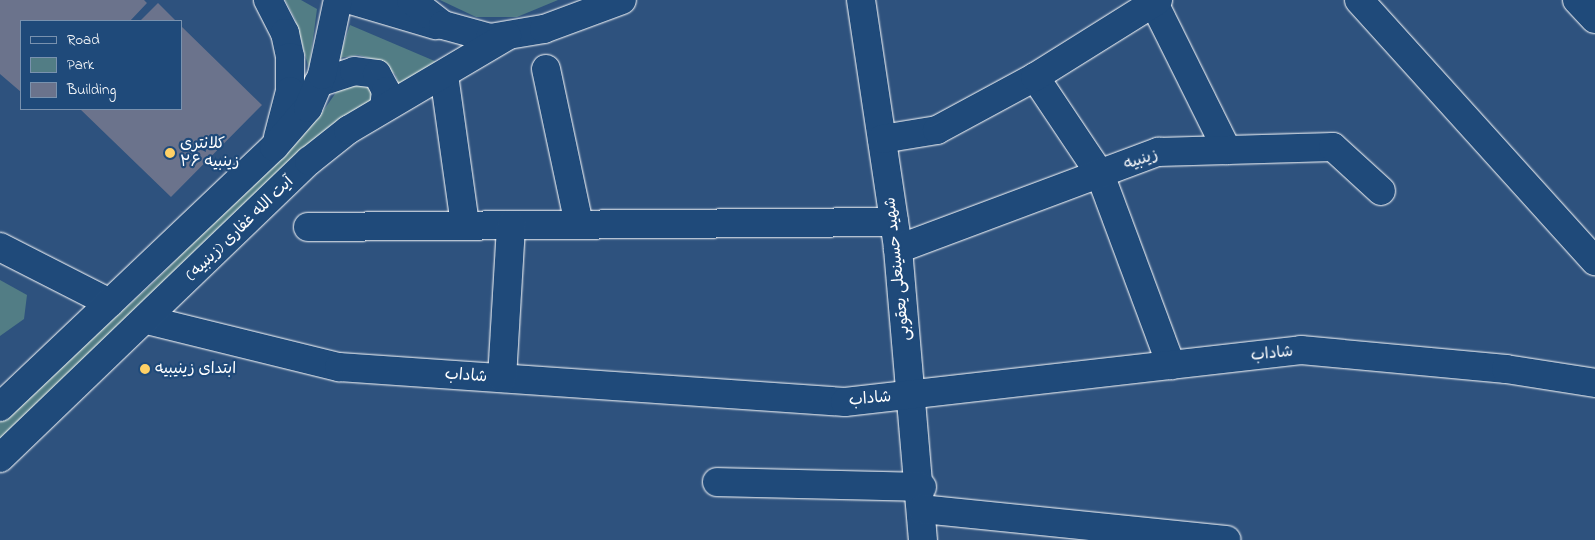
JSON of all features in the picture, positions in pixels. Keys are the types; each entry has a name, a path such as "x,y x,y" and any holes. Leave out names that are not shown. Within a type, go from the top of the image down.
{"street":[{"path":"268,0 285,33 290,57 290,91 274,147"},
{"path":"0,407 274,147 308,108 318,83 338,0"},
{"path":"351,0 490,38 507,36 620,2"},
{"path":"411,0 443,25 459,30"},
{"name":"شهید حسینعلی یعقوبی","path":"861,0 898,249 922,498 923,540"},
{"path":"1359,0 1595,260"},
{"path":"1577,0 1595,19"},
{"path":"882,139 937,130 1035,77 1156,3 1227,150"},
{"name":"آیت الله غفاری (زینبیه)","path":"0,458 147,320 309,161 384,108 444,75 507,36"},
{"path":"546,69 579,224"},
{"path":"318,83 354,71 377,74 386,91 384,108"},
{"path":"444,75 464,225"},
{"path":"1035,77 1100,174 1171,365"},
{"name":"زینبیه","path":"898,249 1158,152 1333,148 1381,191"},
{"path":"308,227 894,222"},
{"path":"502,378 511,225"},
{"path":"0,247 110,304"},
{"name":"شاداب","path":"147,320 339,367 844,402 1300,350 1506,369 1595,383"},
{"path":"718,482 922,498 1226,540"}],"green space":[{"path":"285,0 301,0 317,9 309,69 295,19"},
{"path":"440,0 558,0 517,17 476,17"},
{"path":"350,25 444,65 400,88 395,74 376,60 358,55 339,58"},
{"path":"353,82 371,83 376,98 0,442 0,422 153,283 319,117 337,91"},
{"path":"0,280 27,295 24,319 0,336"}],"building":[{"path":"0,0 144,0 147,3 131,20 20,20 20,91 0,74"},
{"path":"158,3 175,20 141,20"},
{"name":"کلانتری ۲۶ زینبیه","path":"182,27 262,105 171,197 81,110 182,110"}],"place":[{"name":"کلانتری ۲۶ زینبیه","path":"170,153"},
{"name":"ابتدای زینیبیه","path":"145,369"}]}
